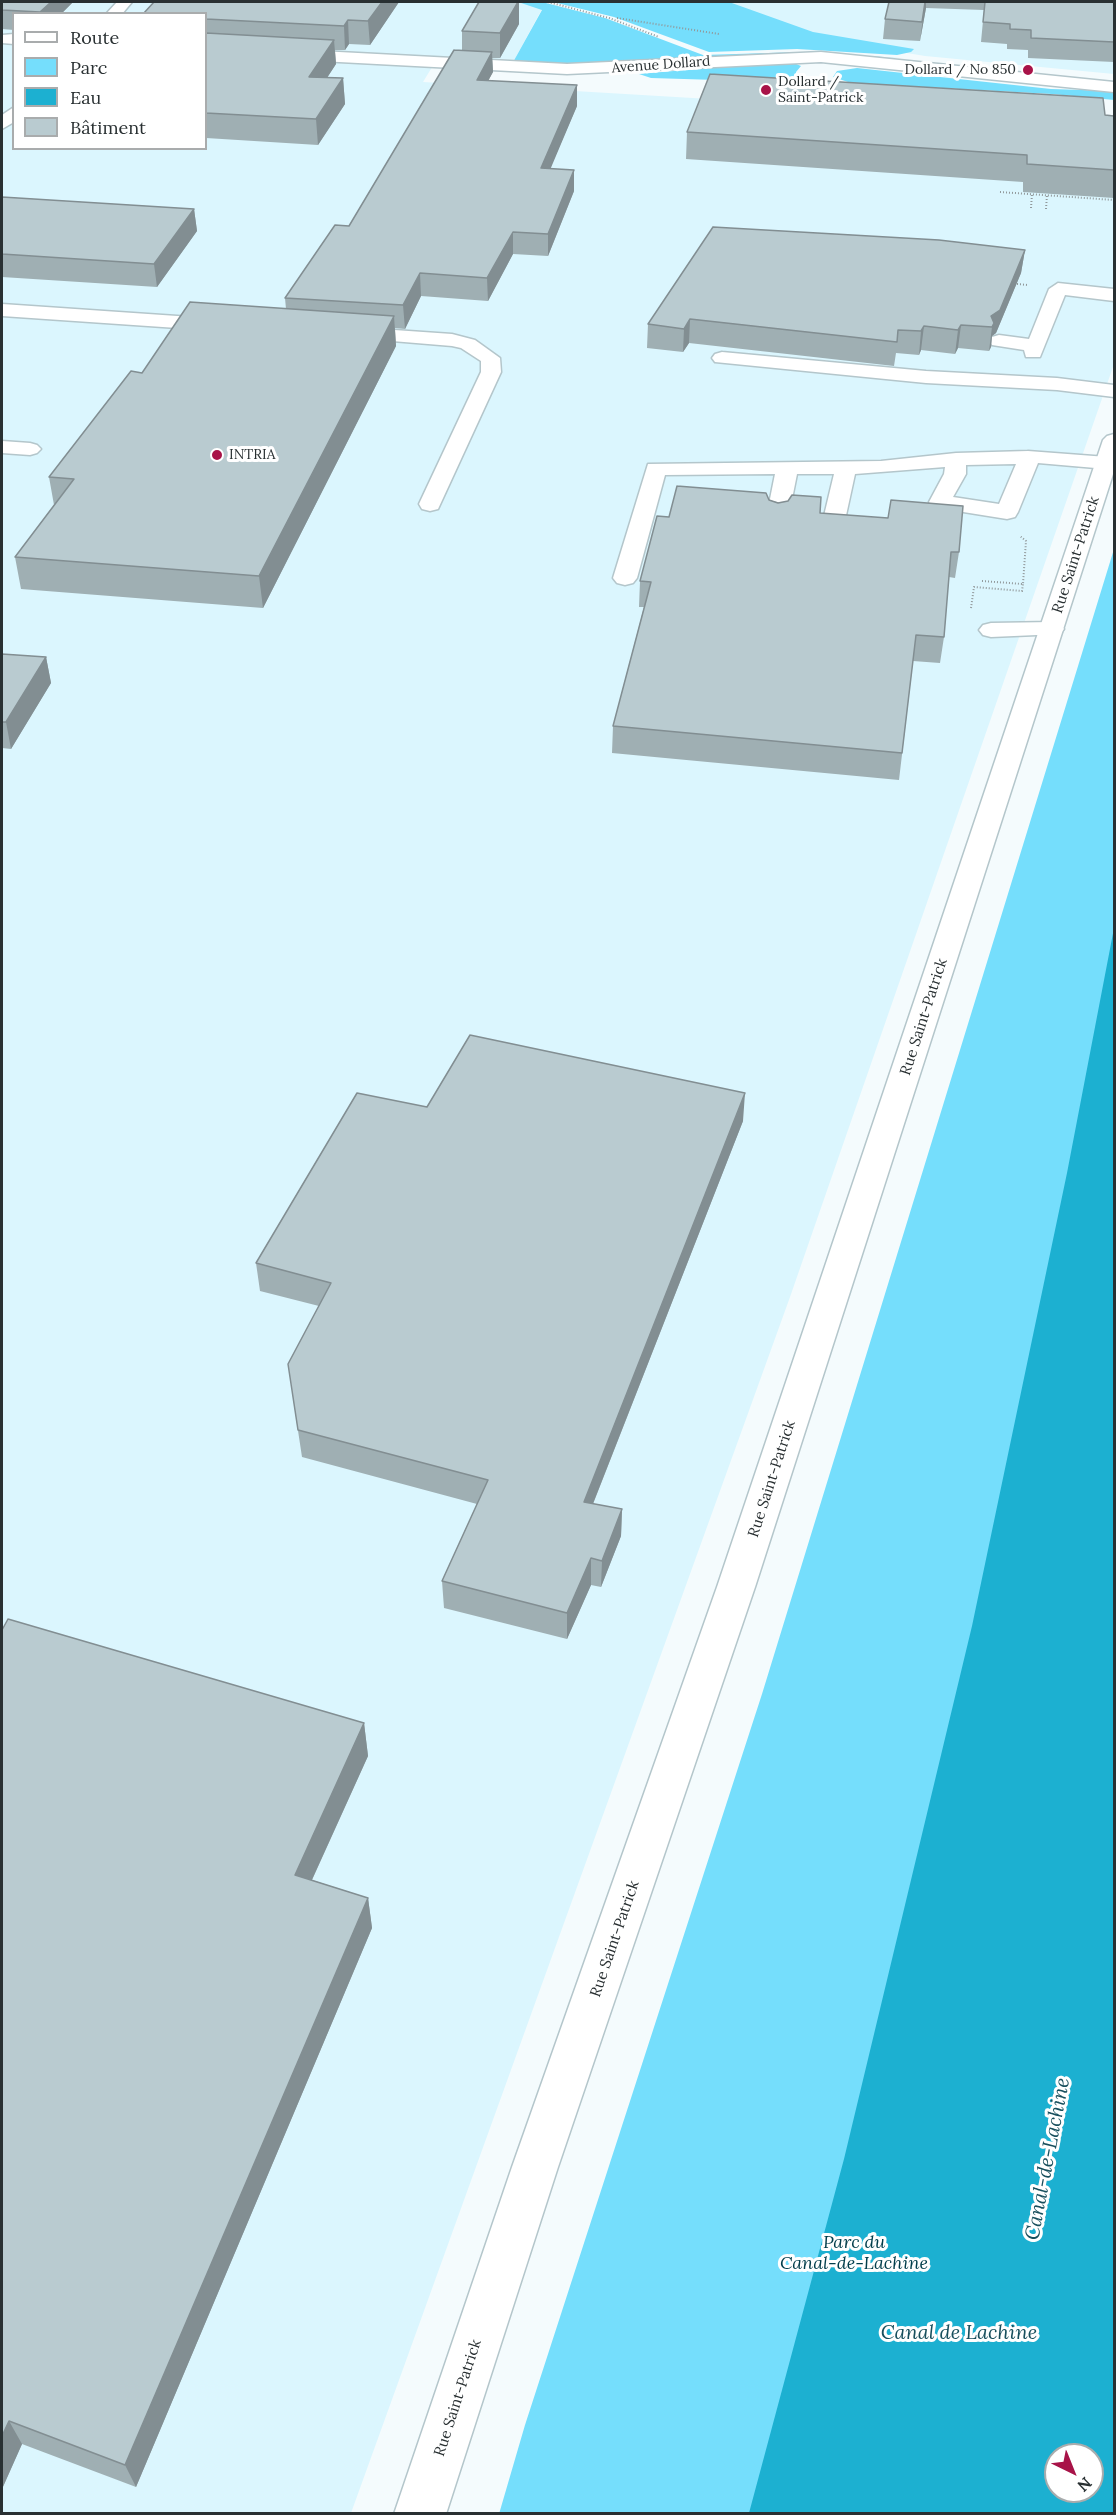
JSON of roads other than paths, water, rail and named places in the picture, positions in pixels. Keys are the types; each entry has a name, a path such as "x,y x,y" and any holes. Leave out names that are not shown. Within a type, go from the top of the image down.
{"main road":[{"name":"Avenue Dollard","path":"207,50 537,69 608,68 788,57 898,65 1114,87"},
{"name":"Avenue Dollard","path":"207,61 456,75 651,81"},
{"path":"812,73 830,66 898,65"},
{"path":"999,341 1034,350 1059,279 1114,295"},
{"path":"2,310 240,326"},
{"path":"334,332 452,340 473,347 490,358 491,372 430,504"},
{"path":"722,358 926,377 1057,384 1114,391"},
{"path":"2,447 30,449"},
{"path":"625,578 656,469 882,468 956,459 1111,452"},
{"name":"Rue Saint-Patrick","path":"420,2514 531,2178 736,1587 1111,452"},
{"path":"956,459 955,474 940,502 1007,512 1028,465 1028,457"},
{"path":"777,519 787,468"},
{"path":"834,520 846,468"},
{"path":"986,625 1052,629"}],"water":[{"name":"Canal de Lachine","path":"1114,928 1114,2513 749,2513 844,2159 972,1626 1067,1173"}],"place":[{"name":"Dollard / No 850","path":"1028,70"},
{"name":"Dollard / Saint-Patrick","path":"766,90"},
{"name":"INTRIA","path":"217,455"}],"water label":[{"name":"Canal-de-Lachine","path":"1048,2159"}],"park label":[{"name":"Parc du Canal-de-Lachine","path":"854,2253"}]}
